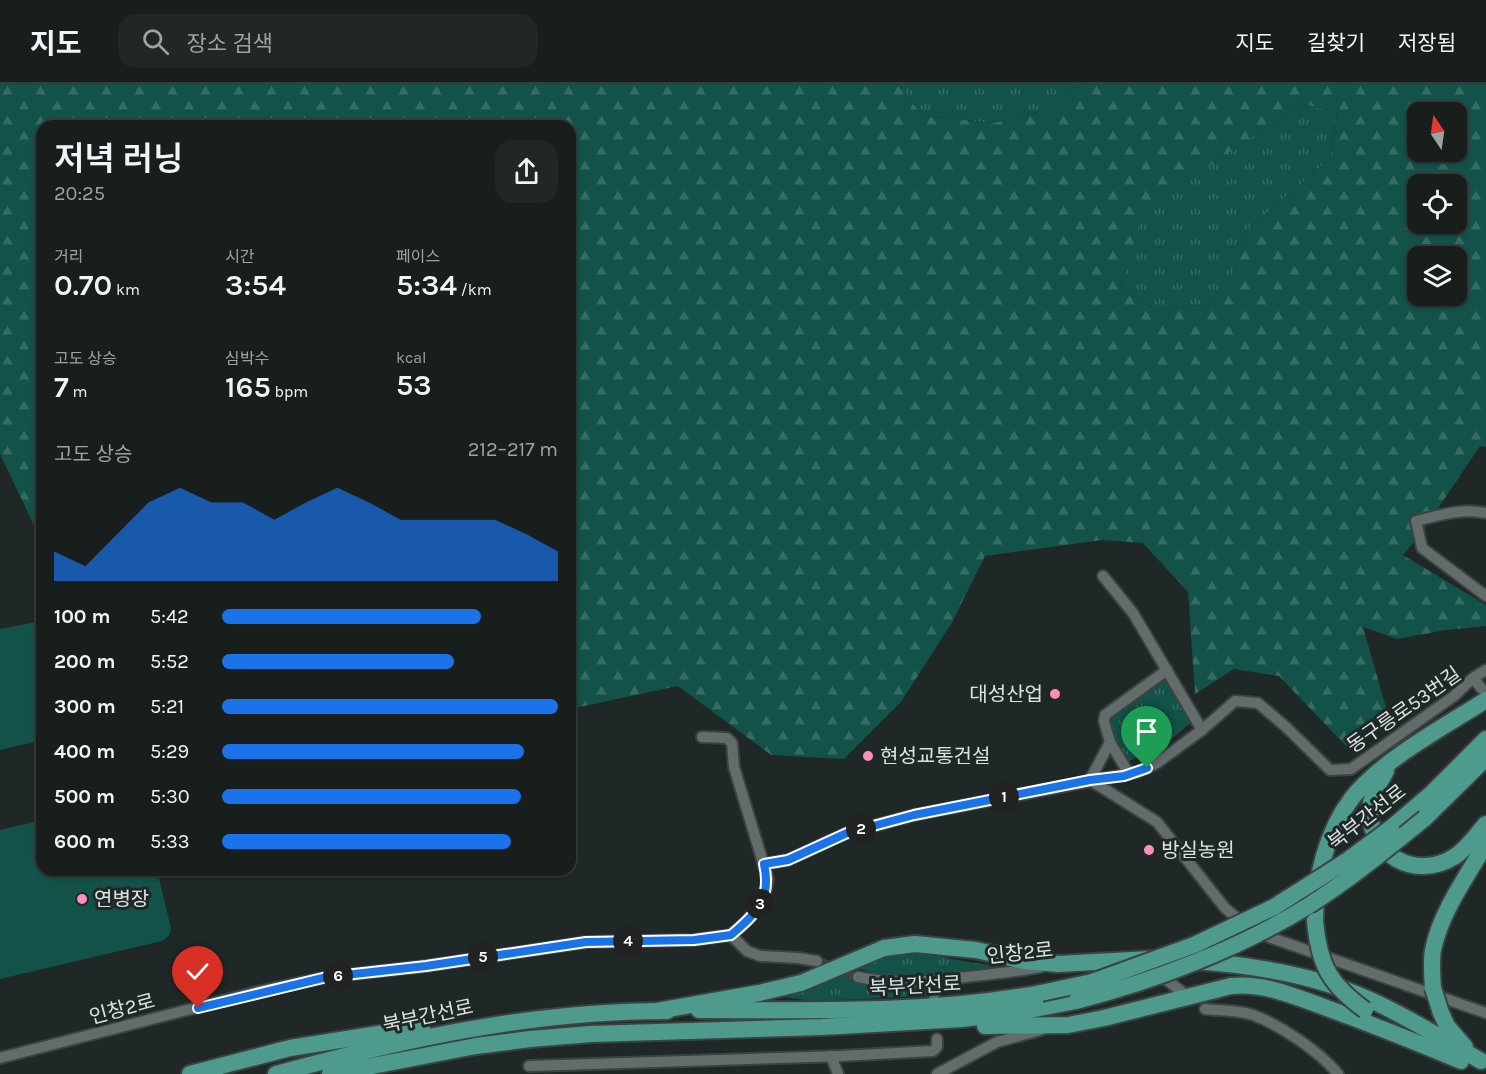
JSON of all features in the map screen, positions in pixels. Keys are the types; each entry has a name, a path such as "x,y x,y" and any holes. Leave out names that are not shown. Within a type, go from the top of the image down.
{"highway":[{"path":"1461,1061 1365,1010 1350,999 1329,975 1317,948 1315,921 1322,862 1335,828 1352,798 1372,777 1484,694"},
{"name":"북부간선로","path":"276,1074 428,1036 495,1024 602,1013 867,1010 965,1005 1092,982 1194,945 1274,907 1348,860 1391,828 1432,793 1486,739"},
{"name":"북부간선로","path":"330,1074 476,1046 591,1034 822,1027 962,1019 1019,1012 1076,1001 1136,984 1217,952 1259,933 1307,906 1353,875 1425,818 1486,758"},
{"path":"1389,765 1373,796 1370,806 1371,821 1380,847 1401,862 1421,866 1452,859 1486,824"},
{"path":"1482,1067 1447,1026 1433,988 1431,969 1433,949 1448,910 1486,843"},
{"path":"657,1011 801,983 884,948 915,944 976,950 1024,961 1058,964 1168,959 1236,964 1306,978 1367,998 1402,1016 1482,1067"},
{"path":"822,1027 1065,1025 1104,1018 1245,984 1284,992 1461,1061 1482,1067"},
{"path":"190,1074 290,1048 338,1039 443,1025 495,1024"},
{"path":"381,1074 476,1046"}],"street":[{"path":"1486,513 1454,511 1416,521 1422,548 1486,596"},
{"path":"1103,576 1133,613 1202,730"},
{"path":"1120,797 1113,783 1116,778 1125,775 1110,742 1104,721 1105,715 1167,670"},
{"path":"1473,678 1486,670"},
{"name":"동구릉로53번길","path":"764,864 788,860 869,826 931,811 1125,775 1157,764 1202,730 1235,701 1258,703 1330,770 1351,769 1445,702 1473,678 1484,694"},
{"path":"702,737 727,738 730,741 734,767 768,879 766,894 760,904 731,935 747,951 760,956 817,961"},
{"path":"1110,742 1090,780 1157,822 1225,908 1249,927 1266,936 1486,1013"},
{"name":"인창2로","path":"0,1058 261,991 327,977 426,966 586,942 694,940 731,935"},
{"name":"인창2로","path":"858,977 887,982 932,980 1020,971 1058,964 1076,969 1142,972 1168,981 1182,992"},
{"path":"932,980 934,995"},
{"path":"1205,1010 1240,1012 1266,1022 1313,1048 1338,1074"},
{"path":"937,1074 997,1042 1065,1025"},
{"path":"529,1066 933,1051 937,1047 937,1040"},
{"path":"831,1056 838,1074"}],"green space":[{"path":"0,84 897,84 923,116 994,123 1067,105 1074,86 1079,84 1486,84 1486,447 1480,446 1422,532 1403,555 1486,605 1486,626 1446,630 1397,639 1363,627 1387,711 1346,746 1279,676 1234,669 1195,694 1188,592 1143,543 1102,540 985,556 951,624 901,702 844,759 771,755 678,686 576,708 576,120 36,120 36,529 0,454","holes":["1300,103 1337,112 1330,159 1248,229 1224,302 1156,310 1120,288 1143,212"]},
{"path":"897,84 1079,84 1074,86 1067,105 994,123 923,116"},
{"path":"1300,103 1337,112 1330,159 1248,229 1225,302 1156,310 1120,288 1142,212"},
{"path":"36,622 36,741 0,750 0,629"},
{"path":"1167,675 1193,721 1166,743 1129,761 1122,758 1108,723 1109,717"},
{"name":"연병장","path":"36,821 36,876 158,876 171,928 169,934 162,941 0,979 0,830"},
{"path":"919,950 950,959 1008,968 1007,970 897,977 875,974 855,967 873,958"},
{"path":"839,974 872,984 927,983 929,994 927,996 813,1001 784,997 784,994"}],"tunnel":[{"path":"817,961 858,977"}],"place":[{"name":"대성산업","path":"1055,694"},
{"name":"현성교통건설","path":"868,756"},
{"name":"방실농원","path":"1149,850"},
{"name":"연병장","path":"82,899"}],"route":[{"path":"198,1008 261,991 327,977 426,966 586,942 694,940 731,935 739,929 766,894 768,879 764,864 788,860 847,833 869,826 957,806 1090,780 1124,776 1147,768"}]}
